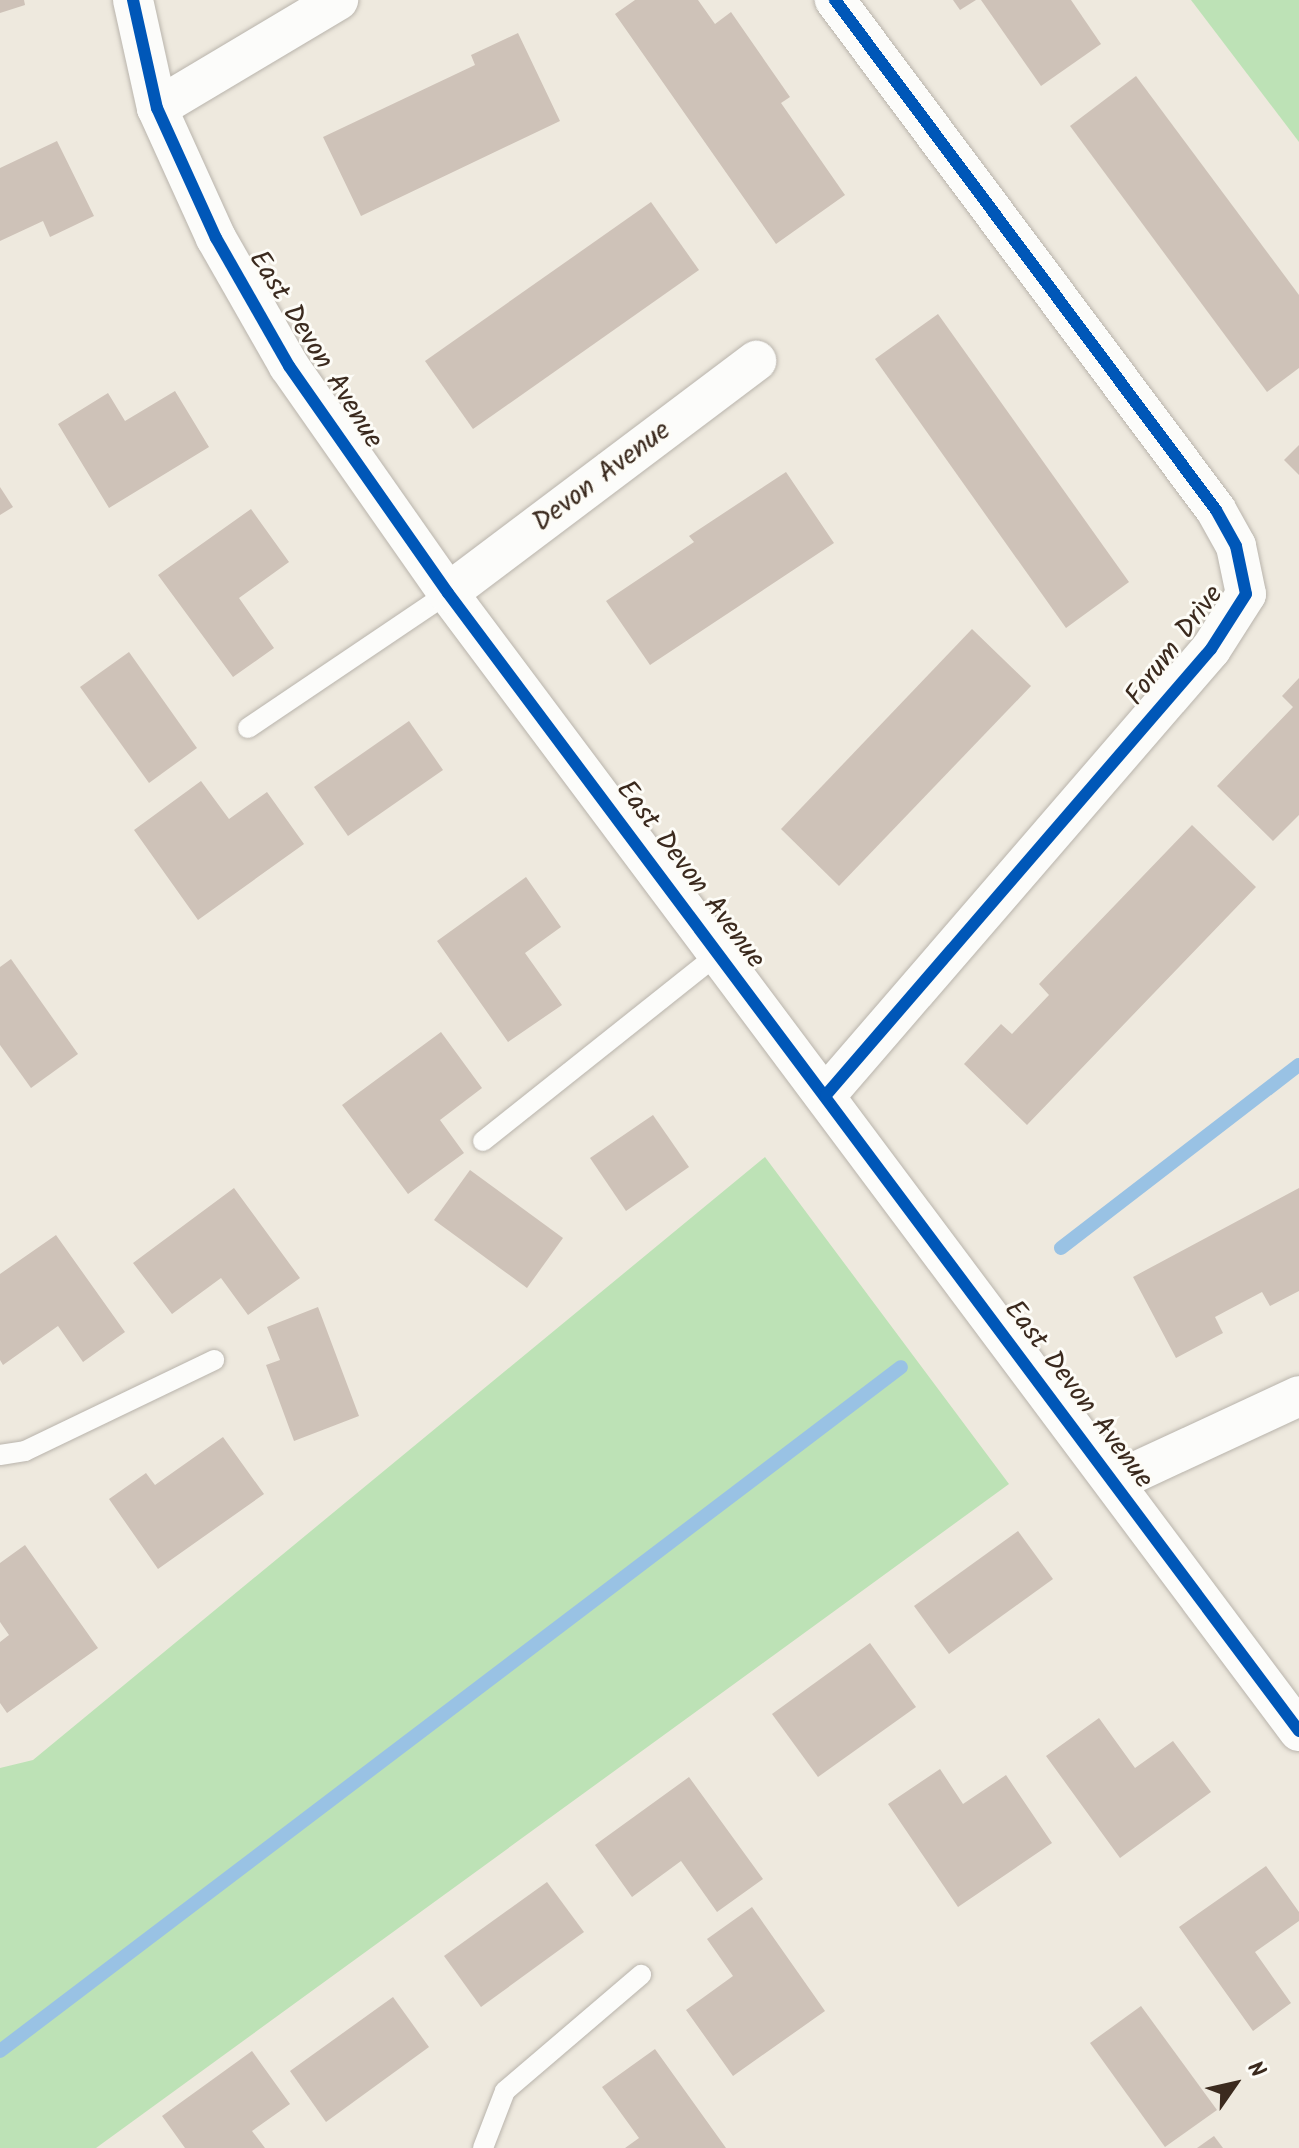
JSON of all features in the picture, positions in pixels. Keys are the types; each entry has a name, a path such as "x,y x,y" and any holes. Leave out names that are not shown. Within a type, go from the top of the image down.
{"street":[{"name":"East Devon Avenue","path":"133,0 157,108 216,238 289,366 448,593 1299,1731"},
{"path":"157,108 338,0"},
{"name":"Forum Drive","path":"826,1095 1211,649 1246,594 1236,546 1216,510 835,0"},
{"name":"Devon Avenue","path":"448,593 756,361"},
{"path":"1114,1482 1299,1396"}],"lane":[{"path":"248,728 448,593"},
{"path":"483,1141 719,953"},
{"path":"0,1455 25,1451 214,1360"},
{"path":"483,2148 505,2091 641,1975"}],"green space":[{"path":"1191,0 1299,0 1299,142"},
{"path":"765,1157 1009,1484 96,2148 0,2148 0,1768 33,1760"}],"building":[{"path":"0,0 24,0 25,5 0,13"},
{"path":"635,0 698,0 715,24 731,12 790,97 781,103 845,195 776,244 615,14"},
{"path":"953,0 976,0 960,10"},
{"path":"981,0 1071,0 1101,44 1041,86"},
{"path":"518,33 560,121 361,216 323,137 475,65 471,55"},
{"path":"1136,76 1299,295 1299,368 1267,392 1070,126"},
{"path":"57,141 94,216 50,237 43,221 0,241 0,168"},
{"path":"651,202 699,270 473,429 425,361"},
{"path":"938,314 1129,582 1066,628 875,359"},
{"path":"175,391 209,447 109,508 58,424 108,393 125,421"},
{"path":"1299,445 1299,475 1284,460"},
{"path":"786,472 834,543 650,665 606,601 694,542 689,536"},
{"path":"0,487 13,507 0,515"},
{"path":"251,509 289,562 239,598 274,648 233,677 158,575"},
{"path":"972,629 1031,686 839,886 781,829"},
{"path":"129,652 197,748 149,783 80,687"},
{"path":"1299,678 1299,815 1273,841 1217,786 1293,707 1282,696"},
{"path":"409,721 443,770 348,836 314,787"},
{"path":"201,781 229,819 267,792 304,844 198,920 134,830"},
{"path":"1192,825 1256,887 1027,1125 964,1064 1001,1024 1012,1034 1049,995 1039,984"},
{"path":"526,877 561,927 525,953 562,1005 508,1042 437,941"},
{"path":"11,959 78,1054 31,1088 0,1045 0,967"},
{"path":"441,1032 482,1088 440,1120 464,1153 408,1194 342,1105"},
{"path":"653,1115 689,1167 626,1211 590,1158"},
{"path":"470,1170 563,1238 527,1288 434,1220"},
{"path":"234,1188 300,1278 248,1315 221,1278 172,1314 133,1263"},
{"path":"1299,1188 1299,1291 1270,1306 1262,1292 1215,1317 1223,1333 1176,1358 1133,1277"},
{"path":"56,1235 125,1332 83,1362 58,1326 3,1365 0,1360 0,1274"},
{"path":"318,1307 359,1416 294,1441 266,1365 280,1360 267,1327"},
{"path":"223,1437 264,1494 158,1569 109,1499 146,1473 155,1485"},
{"path":"1018,1531 1053,1579 949,1654 914,1606"},
{"path":"25,1545 98,1648 7,1713 0,1703 0,1642 9,1635 0,1622 0,1563"},
{"path":"870,1643 916,1707 818,1777 772,1714"},
{"path":"1099,1718 1135,1768 1173,1741 1211,1792 1120,1858 1046,1756"},
{"path":"940,1769 963,1804 1006,1775 1052,1843 958,1907 888,1804"},
{"path":"689,1777 763,1879 717,1912 681,1861 632,1897 595,1845"},
{"path":"1266,1866 1299,1912 1299,1921 1255,1952 1291,2003 1253,2031 1179,1927"},
{"path":"547,1882 584,1932 481,2007 444,1956"},
{"path":"752,1907 825,2011 733,2076 686,2010 733,1976 707,1939"},
{"path":"393,1997 429,2047 326,2122 290,2071"},
{"path":"1141,2006 1217,2110 1165,2147 1090,2043"},
{"path":"655,2049 726,2148 625,2148 639,2138 602,2087"},
{"path":"252,2051 290,2104 252,2131 265,2148 185,2148 162,2116"},
{"path":"1214,2136 1223,2148 1197,2148"}],"waterway":[{"path":"1061,1248 1299,1065"},
{"path":"0,2051 901,1367"}],"cycle path":[{"path":"133,0 157,108 216,238 289,366 448,593 1299,1731"},
{"path":"826,1095 1211,649 1246,594 1236,546 1216,510 835,0"}]}
